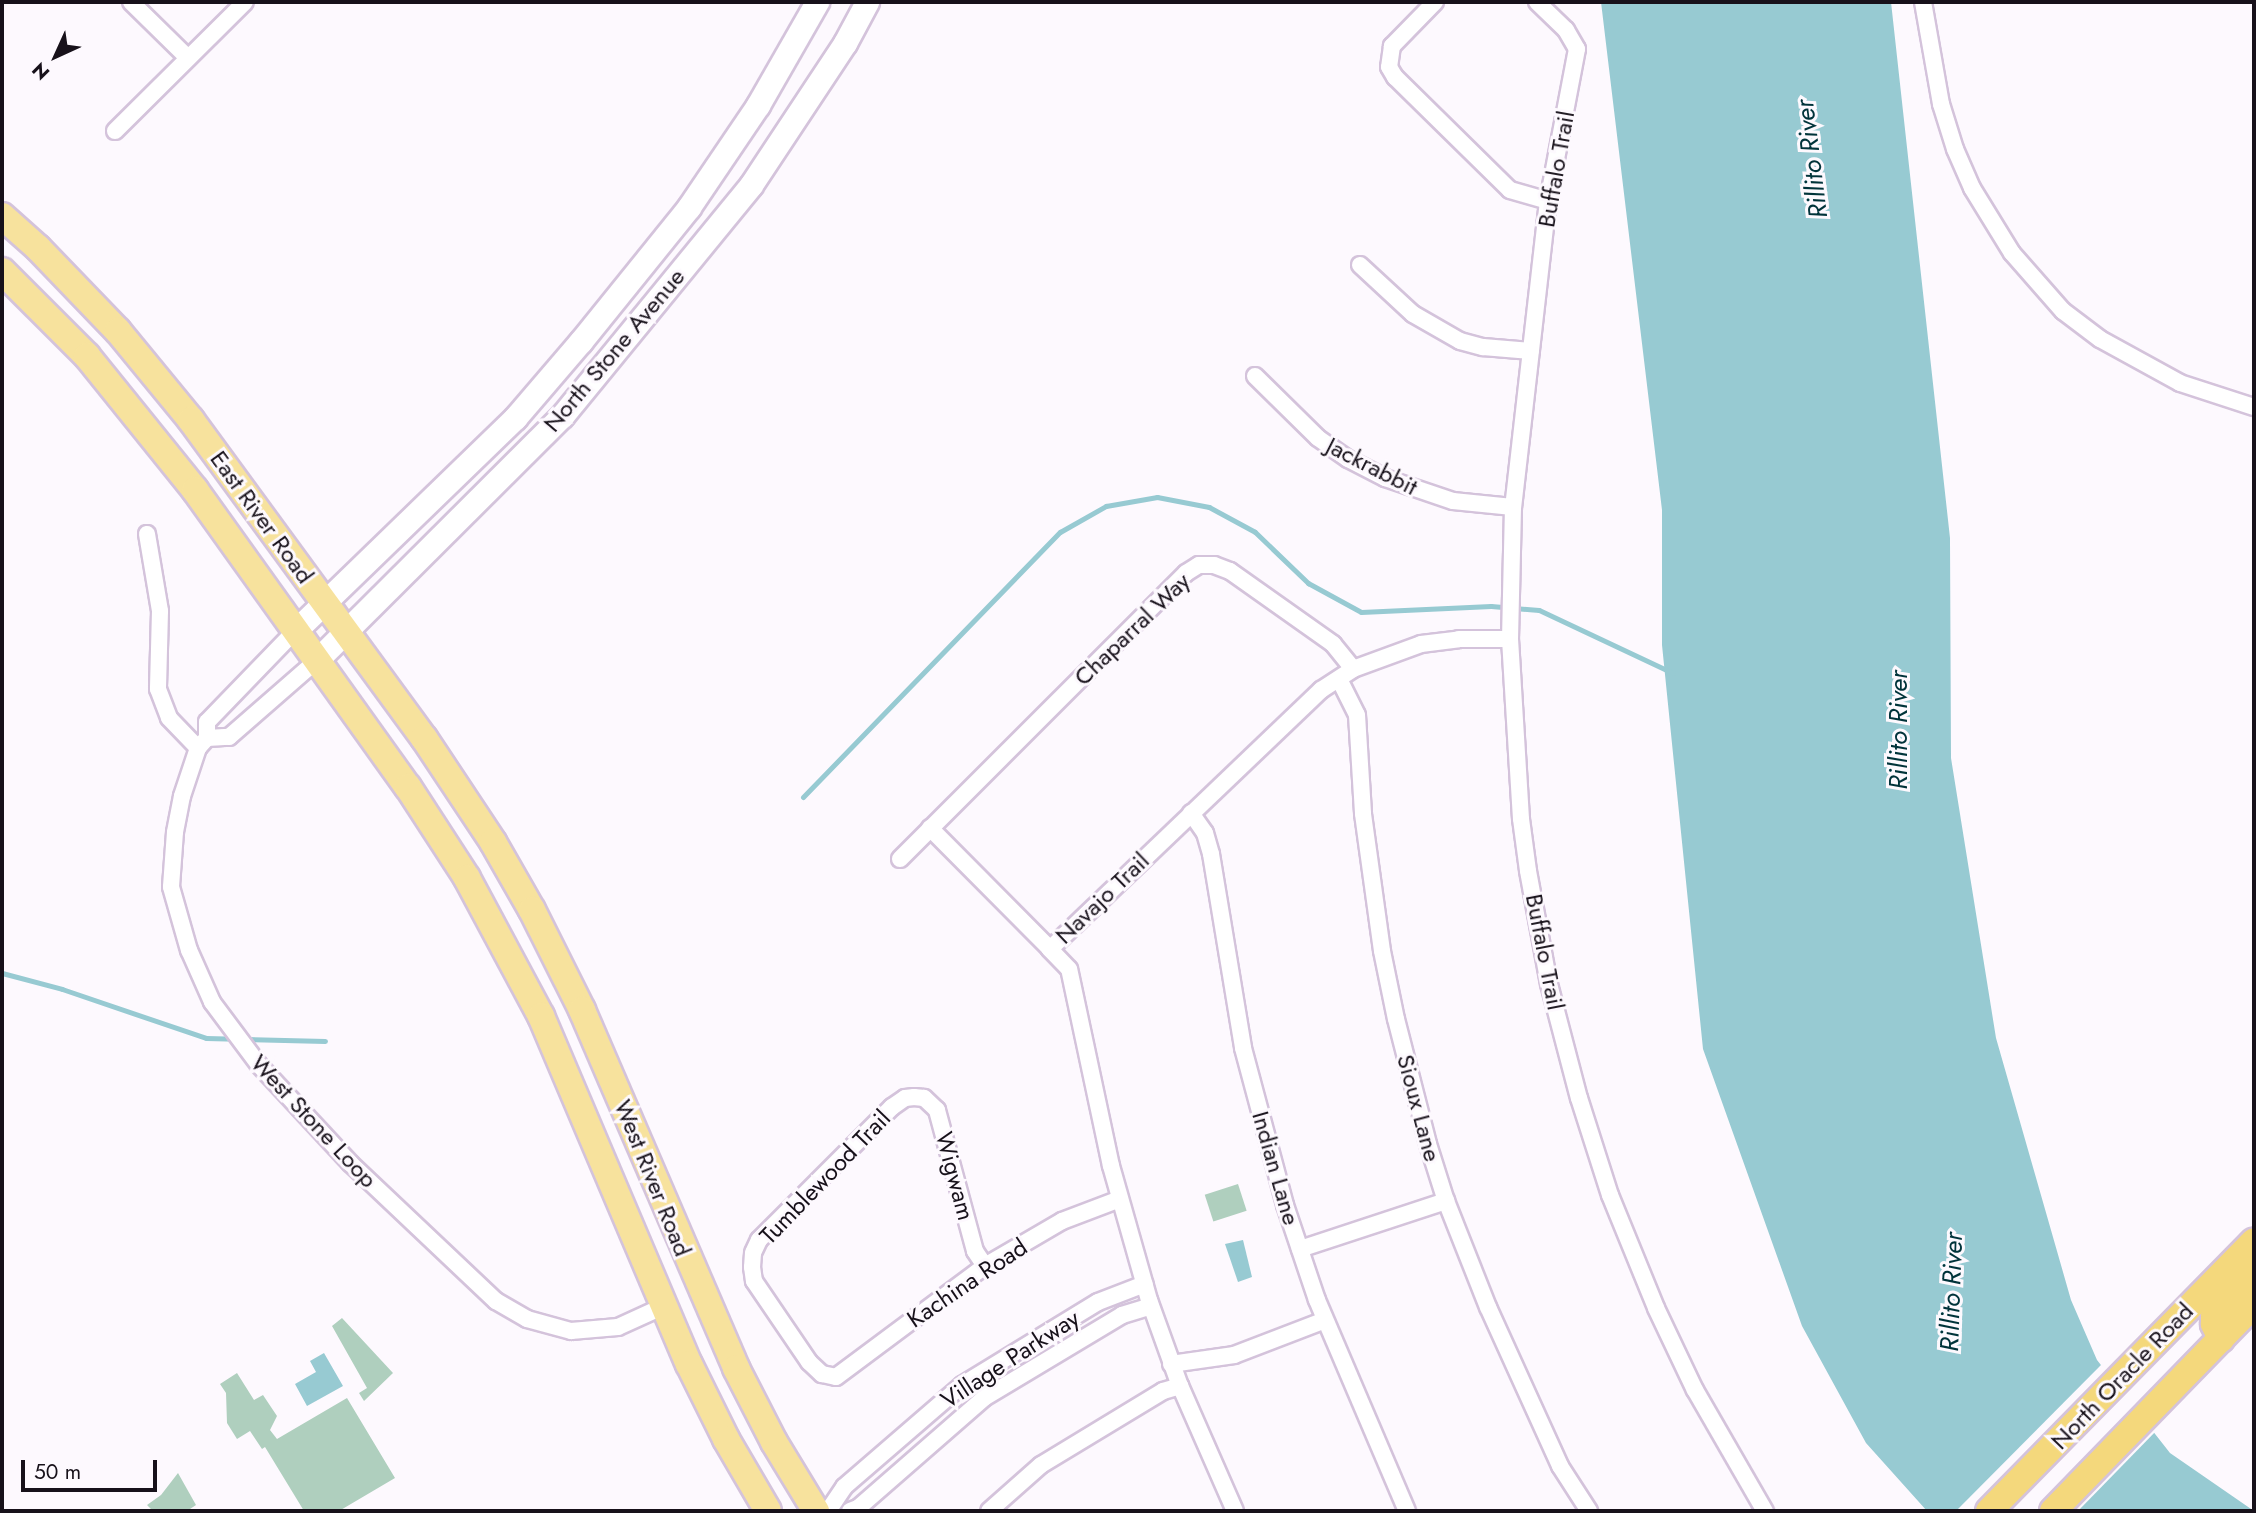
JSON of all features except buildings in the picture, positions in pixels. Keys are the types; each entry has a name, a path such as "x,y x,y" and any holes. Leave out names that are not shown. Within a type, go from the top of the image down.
{"highway":[{"name":"North Oracle Road","path":"1989,1511 2254,1241"},
{"path":"2221,1339 2214,1324 2214,1317 2254,1274"},
{"name":"North Oracle Road","path":"2053,1511 2254,1304"}],"main road":[{"name":"North Stone Avenue","path":"294,632 515,418 581,341 689,207 758,105 817,2"},
{"name":"North Stone Avenue","path":"316,661 562,416 751,185 845,43 867,2"},
{"name":"East River Road","path":"2,216 38,248 118,331 168,391 424,738 493,842"},
{"name":"East River Road","path":"2,271 87,356 195,490 294,632 408,787 467,878"},
{"name":"West River Road","path":"493,842 532,910 582,1010 736,1368 762,1421 816,1511"},
{"name":"West River Road","path":"467,878 541,1016 705,1399 768,1511"}],"street":[{"path":"131,2 188,58"},
{"path":"115,131 246,2"},
{"path":"1435,2 1392,46 1389,66 1395,77 1497,178 1520,194 1548,201"},
{"name":"Buffalo Trail","path":"1537,2 1566,30 1577,49 1548,201 1513,507 1509,634 1521,819 1528,871 1549,984 1579,1098 1610,1195 1656,1308 1695,1390 1765,1511"},
{"path":"1923,2 1941,104 1955,149 1983,208 2012,253 2063,311 2100,340 2180,383 2254,407"},
{"path":"1360,265 1413,314 1460,341 1483,347 1531,351"},
{"name":"Jackrabbit","path":"1255,376 1318,438 1373,471 1453,502 1513,507"},
{"path":"148,534 160,611 158,689 169,718 203,743 229,737 316,661"},
{"name":"Chaparral Way","path":"930,828 1186,573 1199,565 1214,565 1230,571 1333,644 1353,669"},
{"name":"West Stone Loop","path":"294,632 207,722 203,743 182,796 175,832 171,887 189,950 212,1002 258,1065 350,1163 496,1301 527,1318 571,1331 618,1327 664,1306"},
{"name":"Navajo Trail","path":"1236,1511 1180,1386 1151,1306 1120,1199 1069,969 1050,949 1292,716 1353,669 1421,644 1509,634"},
{"name":"Sioux Lane","path":"1339,679 1357,715 1368,859 1396,1019 1446,1201 1488,1307 1560,1466 1589,1511"},
{"name":"Indian Lane","path":"1191,813 1205,833 1211,853 1243,1048 1262,1125 1300,1249 1325,1320 1407,1511"},
{"path":"900,859 930,828 1050,949"},
{"name":"Wigwam","path":"914,1097 924,1098 937,1110 975,1251 985,1266"},
{"name":"Tumblewood Trail","path":"822,1374 809,1362 754,1281 753,1253 759,1240 892,1107 905,1098 914,1097"},
{"name":"Kachina Road","path":"822,1374 836,1377 849,1371 899,1328 985,1266 1062,1221 1120,1199"},
{"path":"1300,1249 1446,1201"},
{"name":"Village Parkway","path":"828,1511 844,1487 962,1385 1098,1302 1145,1284"},
{"name":"Village Parkway","path":"850,1511 858,1508 984,1398 1122,1315 1151,1306"},
{"path":"1171,1364 1234,1355 1325,1320"},
{"path":"989,1511 1041,1465 1163,1391 1180,1386"}],"green space":[{"path":"1238,1184 1247,1211 1213,1221 1205,1195"},
{"path":"342,1318 393,1373 364,1401 359,1393 367,1388 332,1326"},
{"path":"237,1373 254,1400 263,1395 277,1416 270,1430 277,1439 347,1398 395,1478 339,1511 304,1511 265,1447 262,1449 250,1431 237,1439 227,1423 226,1393 220,1384"},
{"path":"178,1473 196,1505 187,1511 153,1511 147,1505 161,1495"}],"water":[{"name":"Rillito River","path":"1601,2 1891,2 1950,538 1951,758 1996,1038 2071,1300 2097,1360 2170,1453 2254,1511 1927,1511 1866,1443 1802,1326 1703,1049 1662,645 1662,510"},
{"path":"1243,1240 1252,1277 1238,1282 1225,1244"},
{"path":"324,1353 343,1386 307,1406 295,1384 316,1372 310,1361"}],"pier":[{"path":"2103,1363 2157,1430 2078,1511 1956,1511"}],"waterway":[{"path":"803,797 1060,532 1106,506 1157,497 1209,507 1255,532 1308,583 1361,612 1491,606 1539,610 1673,673"},
{"path":"2,973 62,989 206,1038 325,1041"}]}
